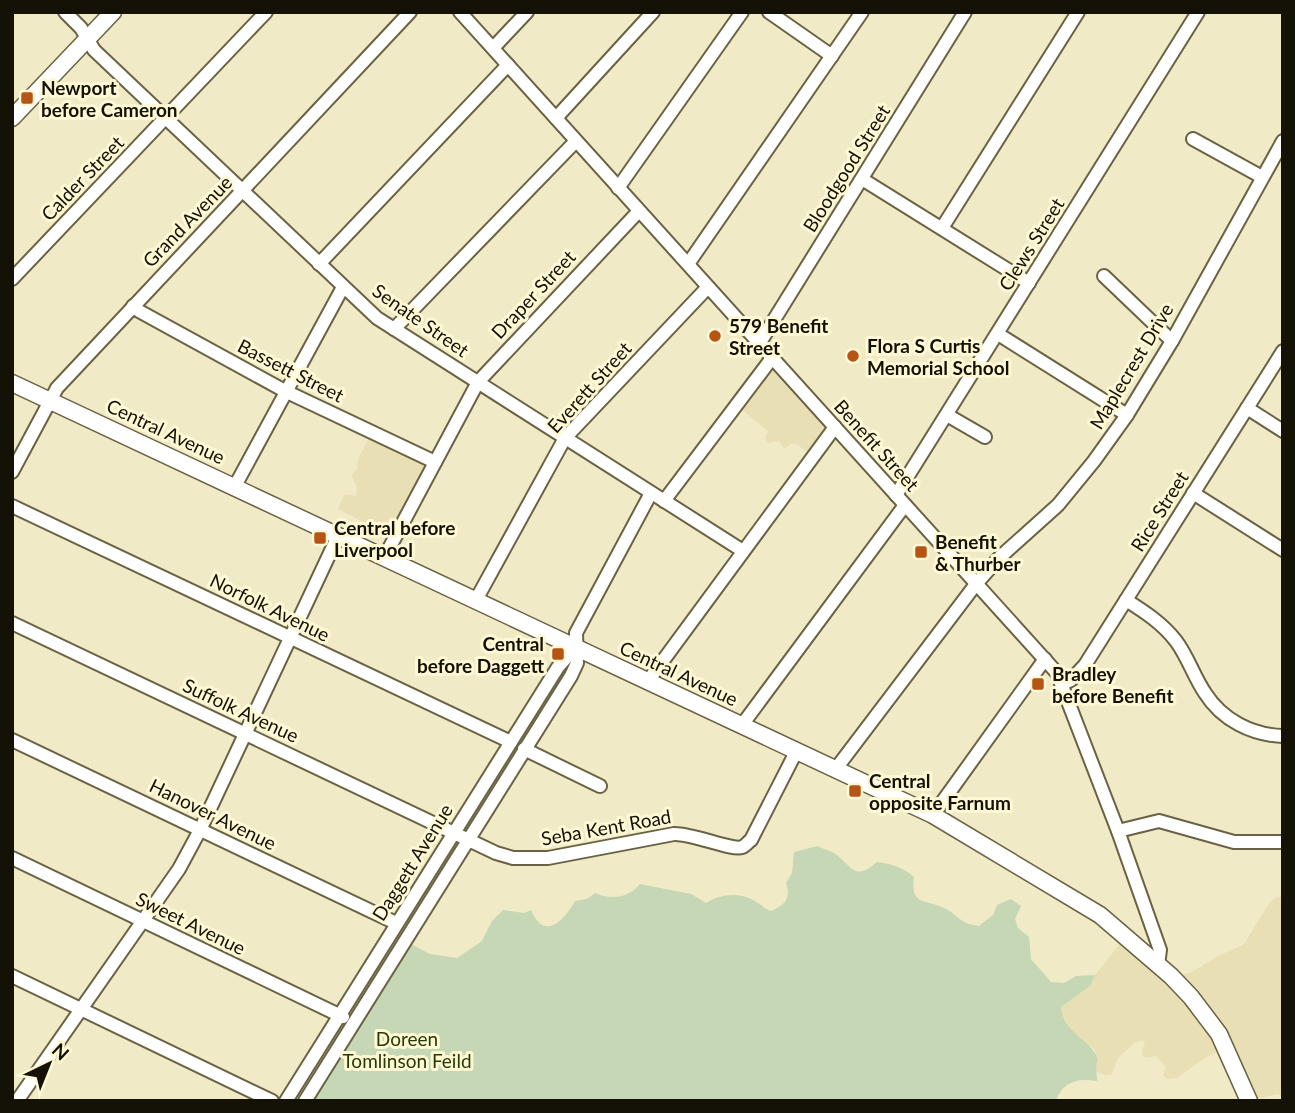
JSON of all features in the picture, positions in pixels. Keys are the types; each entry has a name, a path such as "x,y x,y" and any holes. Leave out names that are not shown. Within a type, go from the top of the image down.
{"main road":[{"path":"15,110 113,12"},
{"name":"Central Avenue","path":"12,383 933,815 1100,915 1158,965 1191,997 1218,1032 1249,1101"}],"street":[{"name":"Senate Street","path":"65,12 80,28 94,50 377,318 743,551"},
{"name":"Calder Street","path":"12,279 266,12"},
{"name":"Grand Avenue","path":"12,472 57,388 410,12"},
{"name":"Benefit Street","path":"460,12 1045,659 1062,684 1118,831 1160,950 1158,965"},
{"path":"493,48 527,12"},
{"path":"556,118 653,12"},
{"path":"618,188 742,12"},
{"path":"769,12 832,56"},
{"path":"688,264 862,12"},
{"name":"Bloodgood Street","path":"759,344 965,12"},
{"path":"942,228 1078,12"},
{"name":"Clews Street","path":"896,495 1198,12"},
{"path":"319,264 508,65"},
{"path":"1193,139 1262,177"},
{"path":"394,329 576,141"},
{"name":"Maplecrest Drive","path":"835,770 976,584 999,558 1058,505 1094,461 1127,415 1172,341 1262,177 1281,149"},
{"path":"862,178 1029,283"},
{"name":"Draper Street","path":"384,558 478,382 639,211"},
{"path":"1104,276 1172,341"},
{"path":"235,486 343,287"},
{"name":"Everett Street","path":"476,600 565,438 708,287"},
{"name":"Bassett Street","path":"133,306 285,391 435,462"},
{"path":"998,334 1127,415"},
{"name":"Rice Street","path":"1062,684 1081,671 1283,351"},
{"path":"664,501 772,358"},
{"path":"1247,408 1283,431"},
{"path":"947,415 985,437"},
{"path":"648,681 835,427"},
{"name":"Daggett Avenue","path":"305,1101 575,669 576,632 651,493"},
{"path":"1193,493 1283,550"},
{"path":"742,725 905,505"},
{"name":"Norfolk Avenue","path":"12,506 510,743"},
{"path":"17,1099 179,869 200,830 338,536"},
{"path":"1126,600 1153,617 1176,641 1204,692 1221,712 1251,730 1283,736"},
{"name":"Suffolk Avenue","path":"12,624 454,833"},
{"name":"Daggett Avenue","path":"285,1101 558,667 575,648"},
{"path":"933,815 1045,659"},
{"name":"Hanover Avenue","path":"12,740 396,923"},
{"path":"524,749 600,786"},
{"name":"Seba Kent Road","path":"454,833 513,858 533,859 674,834 694,835 732,848 740,848 751,840 796,751"},
{"path":"1118,831 1159,821 1234,842 1283,842"},
{"name":"Sweet Avenue","path":"12,858 354,1023"},
{"path":"12,976 272,1101"}],"shaded area":[{"path":"771,360 833,427 813,457 797,444 791,444 784,449 779,441 768,443 765,438 768,431 737,406"},
{"path":"371,435 432,464 391,542 373,527 338,509 345,494 356,496 357,486 352,474 357,469 358,459"},
{"path":"1283,896 1283,1097 1278,1094 1250,1101 1223,1049 1177,1078 1168,1079 1163,1076 1166,1067 1156,1056 1143,1056 1143,1040 1134,1043 1118,1058 1112,1074 1096,1072 1095,1050 1074,1034 1062,1014 1061,1007 1090,986 1095,975 1123,940 1171,978 1192,972 1244,944 1268,905 1274,898"}],"green space":[{"name":"Doreen Tomlinson Feild","path":"817,846 836,854 855,871 864,871 877,862 901,868 914,877 914,893 920,900 947,909 969,924 979,926 993,915 997,905 1011,899 1021,906 1015,919 1018,928 1029,937 1031,959 1051,982 1064,983 1076,976 1095,975 1090,986 1061,1007 1067,1024 1095,1053 1098,1060 1097,1081 1072,1082 1063,1089 1056,1101 305,1101 405,941 430,954 457,958 482,941 492,921 503,910 524,913 531,910 542,925 553,925 565,916 575,901 587,899 595,893 607,897 625,895 640,884 691,894 706,903 722,896 746,897 771,911 784,903 787,897 786,883 792,873 794,852"}],"place":[{"name":"Newport before Cameron","path":"27,98"},
{"name":"579 Benefit Street","path":"715,336"},
{"name":"Flora S Curtis Memorial School","path":"853,356"},
{"name":"Central before Liverpool","path":"320,538"},
{"name":"Benefit & Thurber","path":"921,552"},
{"name":"Central before Daggett","path":"558,654"},
{"name":"Bradley before Benefit","path":"1038,684"},
{"name":"Central opposite Farnum","path":"855,791"}]}
